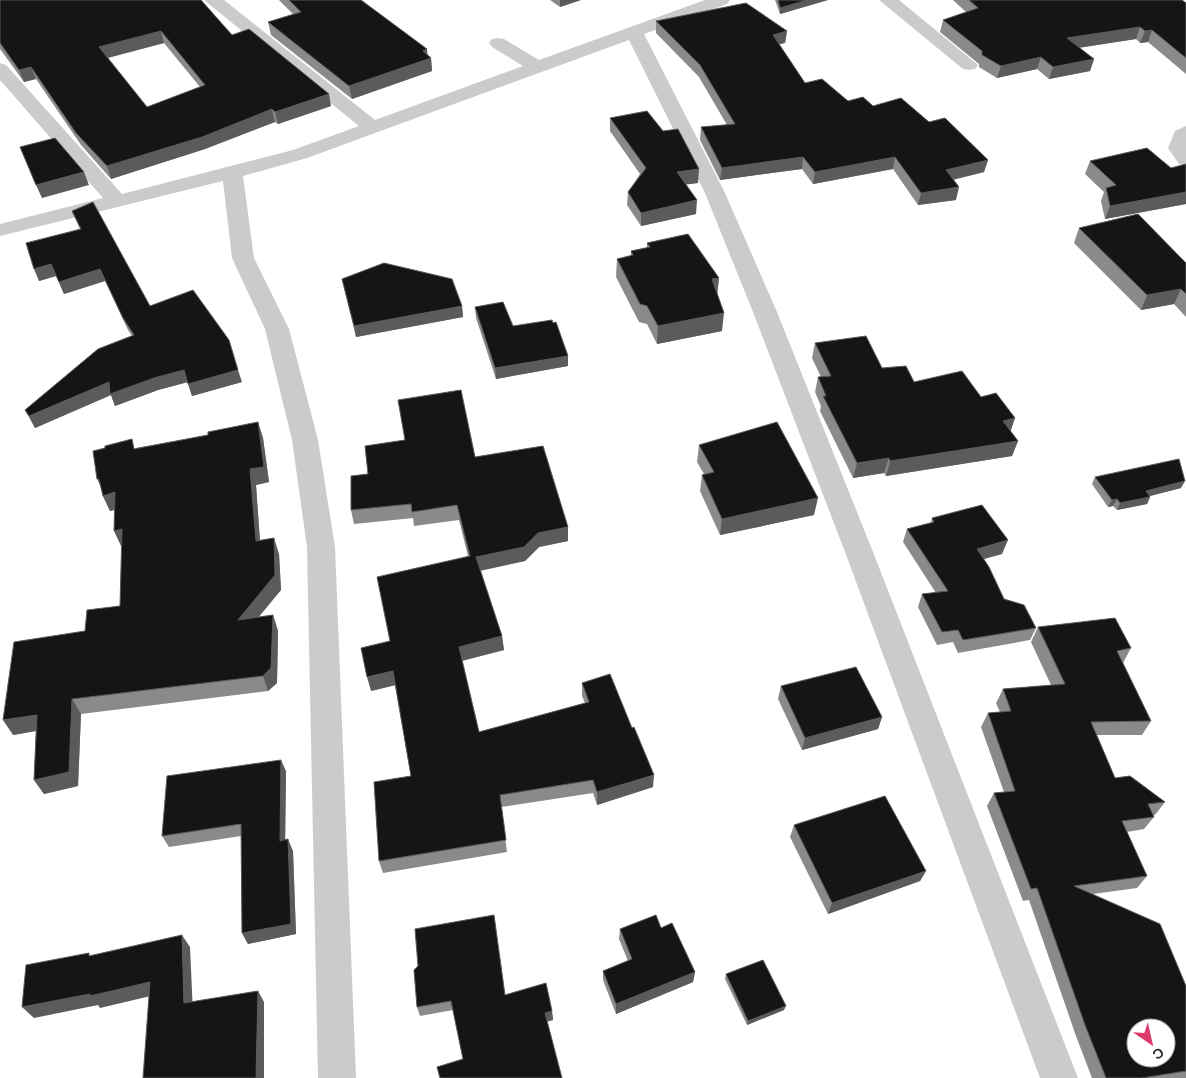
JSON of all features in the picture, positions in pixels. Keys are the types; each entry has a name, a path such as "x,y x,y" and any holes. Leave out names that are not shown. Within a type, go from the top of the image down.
{"street":[{"path":"213,0 373,128"},
{"path":"0,230 232,173 300,154 721,0"},
{"path":"888,0 969,65"},
{"path":"634,32 715,193 765,312 990,892 1058,1078"},
{"path":"498,42 536,67"},
{"path":"0,69 116,200"},
{"path":"1186,132 1182,135 1178,148 1186,160"},
{"path":"232,173 243,258 277,329 305,440 321,547 337,1078"}],"building":[{"path":"0,0 201,0 232,35 249,29 329,94 275,112 272,109 202,137 107,166 76,133 31,67 19,70 0,43","holes":["161,31 205,85 147,107 99,47"]},
{"path":"289,0 361,0 427,49 423,51 431,58 349,86 268,22 301,12"},
{"path":"778,0 807,0 780,8"},
{"path":"969,0 1182,0 1186,3 1186,58 1152,30 1145,31 1140,27 1067,38 1094,59 1053,67 1041,57 1001,66 982,55 982,51 943,20 978,8"},
{"path":"746,3 787,31 773,35 805,83 822,79 848,101 863,97 873,106 901,98 929,122 945,118 988,160 946,170 959,187 921,193 895,157 815,172 803,157 722,168 701,127 735,124 700,65 656,21"},
{"path":"647,111 663,131 678,129 699,169 677,172 697,200 641,213 628,192 646,168 610,118"},
{"path":"55,138 84,172 36,185 20,147"},
{"path":"1147,148 1171,168 1186,164 1186,192 1110,206 1106,188 1116,185 1090,161"},
{"path":"93,202 150,306 193,290 229,340 238,370 188,384 184,370 154,378 110,394 109,382 29,416 25,410 98,349 134,335 123,318 100,269 59,282 51,264 34,269 26,243 81,229 72,211"},
{"path":"1138,214 1186,263 1186,294 1181,289 1147,295 1079,228"},
{"path":"688,234 719,278 712,279 724,313 658,326 647,306 640,304 617,259 633,255 631,251 650,247 647,243"},
{"path":"384,263 452,279 462,306 354,326 342,279"},
{"path":"503,302 513,326 552,320 553,323 556,322 568,356 495,368 475,307"},
{"path":"866,336 882,368 906,366 914,382 962,371 981,397 996,393 1015,418 1003,421 1018,441 890,461 889,458 857,463 823,396 826,396 818,377 831,376 815,343"},
{"path":"461,390 475,457 543,446 568,527 538,533 524,547 476,557 502,636 459,647 479,732 589,702 582,683 610,674 654,775 597,792 593,780 500,795 506,840 379,861 374,782 411,776 393,671 367,677 361,648 390,641 377,577 470,556 457,505 412,512 411,504 351,510 351,476 368,474 365,446 405,440 398,400"},
{"path":"258,422 264,467 250,469 256,541 274,538 275,575 238,620 273,615 271,668 263,676 72,699 69,772 34,780 37,715 3,720 14,642 85,631 87,610 120,606 122,529 114,531 115,492 103,496 99,479 97,479 93,451 132,439 134,449 208,435 208,432"},
{"path":"777,422 818,498 722,519 702,475 714,472 699,445"},
{"path":"1179,459 1185,481 1146,491 1150,497 1120,503 1117,499 1112,500 1095,477"},
{"path":"982,505 1008,540 977,549 989,567 1004,599 1024,605 1036,628 963,640 958,630 942,632 922,594 948,591 907,529 934,522 932,518"},
{"path":"1115,618 1131,648 1117,651 1151,721 1091,722 1115,778 1130,776 1165,802 1148,804 1154,817 1122,821 1147,876 1074,886 1160,924 1186,986 1186,1071 1142,1078 1106,1078 1085,1025 1037,888 1031,889 994,793 1015,791 988,713 1011,711 1003,689 1065,684 1038,627"},
{"path":"856,667 882,717 805,738 781,686"},
{"path":"281,760 280,841 288,839 291,924 242,933 241,824 162,836 167,776"},
{"path":"885,796 926,871 832,903 794,825"},
{"path":"494,915 505,995 546,983 552,1011 545,1013 562,1078 440,1078 437,1067 463,1059 451,1001 417,1007 414,970 418,966 415,929"},
{"path":"656,915 661,928 672,923 695,972 616,1004 603,971 632,959 620,929"},
{"path":"182,935 184,1003 258,991 256,1078 143,1078 150,982 90,996 90,994 22,1007 26,965 89,953 89,956"},
{"path":"763,960 786,1006 748,1021 726,974"}]}
